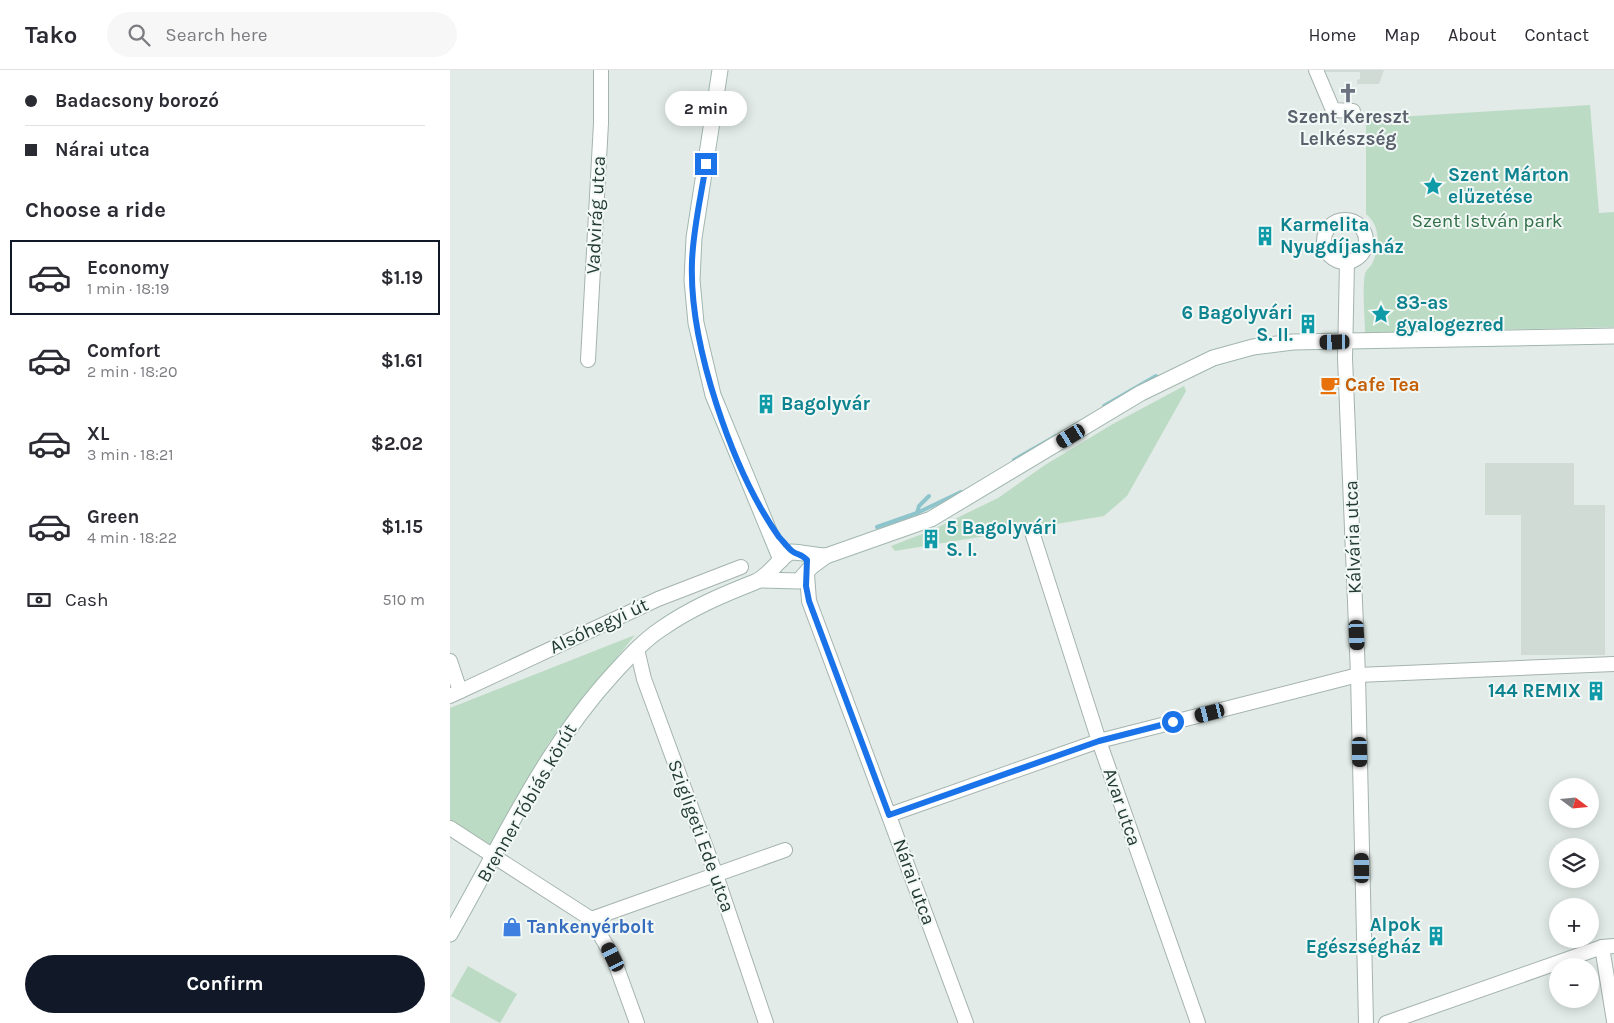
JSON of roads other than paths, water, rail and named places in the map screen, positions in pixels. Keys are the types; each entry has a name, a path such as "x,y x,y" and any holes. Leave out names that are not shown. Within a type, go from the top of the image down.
{"street":[{"name":"Vadvirág utca","path":"588,360 601,124 601,70"},
{"path":"720,70 694,238 692,262 694,298 702,351 713,395 753,491 788,557"},
{"path":"1316,70 1333,110 1353,111"},
{"name":"Kálvária utca","path":"1347,262 1346,342 1358,675 1366,1023"},
{"path":"788,557 826,556 931,519 1141,393 1213,358 1253,347 1293,342 1614,336"},
{"name":"Avar utca","path":"1032,532 1099,741 1198,1023"},
{"path":"788,557 780,573 790,581 801,580 826,556"},
{"path":"788,557 807,560 807,573"},
{"name":"Brenner Tóbiás körút","path":"450,934 538,776 560,741 588,703 637,649 659,630 710,600 760,580 770,574 788,557"},
{"name":"Alsóhegyi út","path":"450,661 455,693 658,599 740,567"},
{"name":"Nárai utca","path":"807,573 809,601 966,1023"},
{"name":"Brenner Tóbiás körút","path":"760,580 790,581"},
{"name":"Nárai utca","path":"790,581 809,601"},
{"name":"Szigligeti Ede utca","path":"637,649 644,679 716,875 766,1023"},
{"path":"889,815 1099,741 1358,675 1614,664"},
{"path":"450,828 591,919 613,957 637,1023"},
{"path":"591,919 785,850"},
{"path":"1386,1023 1608,947 1614,1020"}],"waterway":[{"path":"1104,406 1156,376"},
{"path":"1014,460 1056,436"},
{"path":"877,527 917,513 961,492"},
{"path":"917,513 919,506 929,496"}],"place":[{"name":"Szent Kereszt Lelkészség","path":"1348,93"},
{"name":"Szent Márton elűzetése","path":"1433,186"},
{"name":"Karmelita Nyugdíjasház","path":"1265,236"},
{"name":"83-as gyalogezred","path":"1381,314"},
{"name":"6 Bagolyvári S. II.","path":"1308,324"},
{"name":"Cafe Tea","path":"1330,385"},
{"name":"Bagolyvár","path":"766,404"},
{"name":"5 Bagolyvári S. I.","path":"931,539"},
{"name":"144 REMIX","path":"1596,691"},
{"name":"Tankenyérbolt","path":"512,927"},
{"name":"Alpok Egészségház","path":"1436,936"}],"park label":[{"name":"Szent István park","path":"1487,221"}]}
